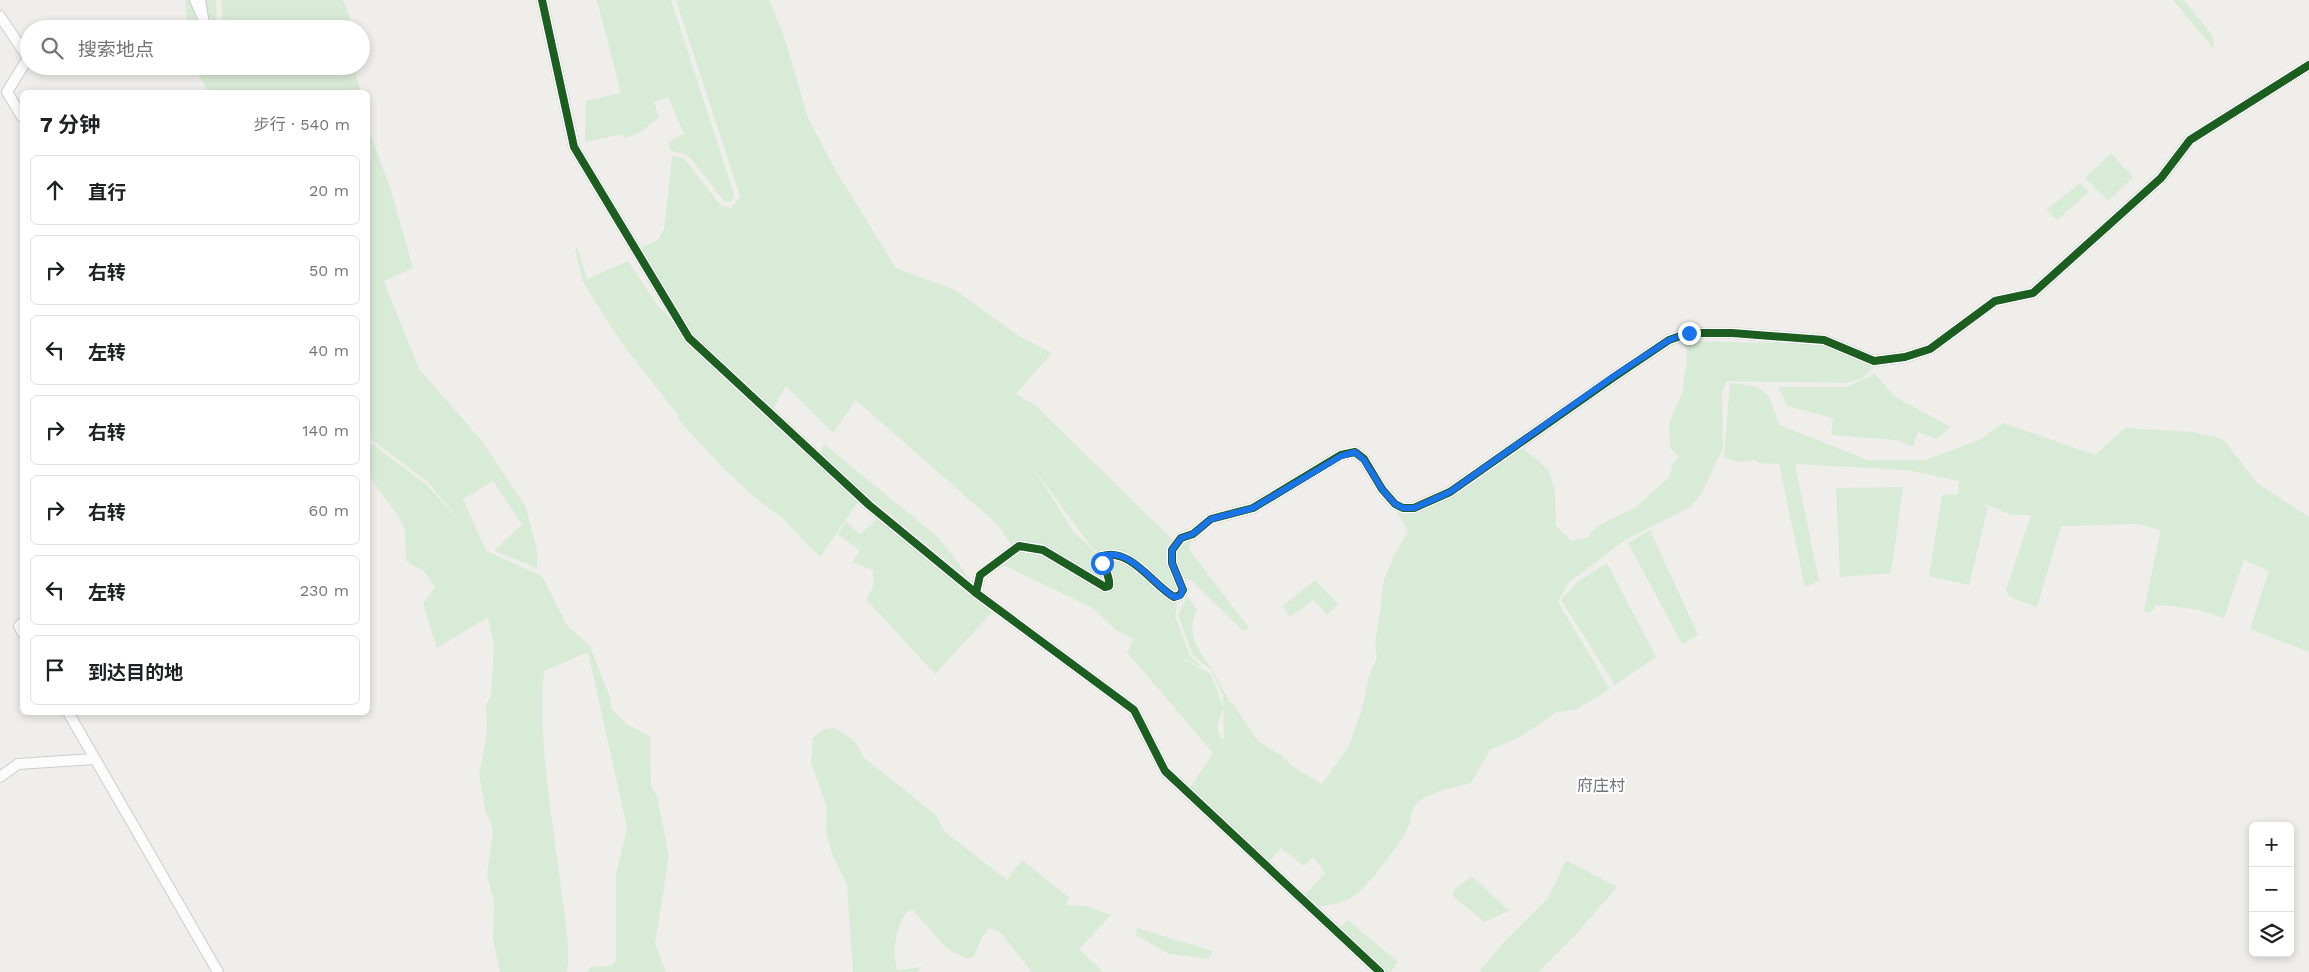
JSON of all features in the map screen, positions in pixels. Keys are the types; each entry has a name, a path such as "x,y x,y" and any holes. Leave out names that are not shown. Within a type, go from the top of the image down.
{"street":[{"path":"195,0 203,18 200,0"},
{"path":"542,0 574,147 688,338 869,505 976,593 1134,710 1165,771 1380,972"},
{"path":"0,16 20,46"},
{"path":"976,593 980,575 1019,546 1044,550 1105,587 1109,586 1110,581 1102,563 1102,556 1109,554 1122,557 1132,562 1164,591 1174,597 1180,596 1183,590 1172,563 1172,550 1181,538 1193,534 1211,519 1253,508 1341,456 1355,452 1364,460 1382,489 1395,504 1403,508 1414,508 1450,492 1614,376 1669,340 1689,333 1732,333 1824,340 1874,361 1904,357 1930,349 1995,301 2033,293 2161,178 2190,140 2309,65"},
{"path":"20,71 7,92 20,114"},
{"path":"70,715 218,972"},
{"path":"0,777 18,764 94,759"}],"green space":[{"path":"185,0 216,0 217,20 210,20 203,5 205,20 187,20"},
{"path":"221,0 343,0 351,20 222,20"},
{"path":"597,0 671,0 734,194 732,202 724,201 688,155 671,151 668,142 684,134 668,97 654,102 659,117 641,132 625,138 622,134 585,142 586,101 621,93"},
{"path":"676,0 769,0 782,30 808,118 836,171 896,268 955,290 1019,336 1052,353 1016,394 1036,406 1173,540 1169,558 1183,597 1170,596 1135,561 1103,556 1092,548 1033,467 1073,531 1100,557 1110,587 1038,546 1014,548 997,524 856,400 833,433 786,386 770,415 663,304 623,238 641,248 658,240 664,229 672,156 684,158 720,205 731,208 740,196"},
{"path":"2173,0 2184,0 2213,36 2214,49"},
{"path":"199,75 356,75 360,90 207,90"},
{"path":"370,132 390,187 413,268 384,281 419,369 481,440 525,505 537,549 537,568 494,551 522,524 493,481 463,499 486,551 542,576 567,625 590,646 611,700 611,708 625,723 650,737 651,785 657,796 669,856 655,943 666,972 587,972 590,967 611,966 616,960 616,874 627,828 588,652 544,671 542,698 544,752 567,930 567,972 500,972 493,939 494,902 487,874 493,833 486,813 479,774 487,735 486,705 491,695 494,646 488,617 437,648 423,604 435,587 425,572 406,561 405,530 399,517 370,478 370,442 427,485 464,526 427,481 370,438"},
{"path":"2111,153 2133,177 2108,201 2085,178"},
{"path":"2080,183 2089,192 2057,220 2046,210"},
{"path":"577,247 587,279 628,261 658,306 730,384 862,496 820,557 781,517 760,502 723,468 678,419 679,416 621,342 583,282 575,250"},
{"path":"1680,341 1825,344 1843,347 1873,367 1863,378 1846,383 1727,381 1722,391 1723,448 1701,494 1690,507 1625,540 1568,583 1558,602 1610,689 1577,709 1557,712 1520,737 1490,750 1471,783 1437,792 1418,802 1415,805 1407,830 1376,873 1358,893 1331,905 1314,908 1300,900 1325,873 1313,857 1304,866 1281,848 1265,865 1184,797 1213,753 1127,652 1134,639 1117,631 1091,607 999,563 1022,549 1036,550 1108,592 1115,584 1106,559 1127,563 1145,574 1177,604 1175,616 1190,656 1202,667 1172,653 1211,674 1223,708 1217,726 1221,739 1224,739 1223,695 1211,670 1193,655 1178,615 1187,596 1197,610 1192,628 1195,642 1230,703 1232,703 1258,741 1282,756 1293,767 1322,784 1349,746 1361,712 1369,676 1377,658 1375,646 1384,580 1393,558 1408,531 1396,511 1462,491 1521,447 1548,469 1555,492 1556,526 1571,541 1587,538 1597,526 1636,507 1670,476 1672,464 1679,457 1670,448 1669,423 1683,391 1684,374 1687,364 1687,348"},
{"path":"1875,374 1895,397 1951,427 1936,439 1918,432 1913,447 1896,440 1831,435 1833,418 1787,406 1778,387 1846,387"},
{"path":"1730,383 1753,386 1765,392 1772,404 1779,425 1868,460 1926,460 1981,439 2003,423 2095,455 2125,428 2192,432 2223,439 2257,483 2309,517 2309,652 2250,629 2269,571 2244,560 2224,618 2199,610 2173,606 2155,605 2152,612 2146,612 2144,609 2161,530 2138,524 2061,526 2037,607 2010,597 2006,590 2031,515 2012,515 1982,503 1988,507 1969,585 1929,576 1942,495 1958,494 1959,481 1907,470 1795,464 1819,581 1805,587 1779,464 1757,463 1756,460 1737,462 1724,458"},
{"path":"824,444 939,538 970,579 819,456"},
{"path":"1903,487 1891,573 1840,577 1836,488"},
{"path":"884,513 995,609 935,674 866,599 873,587 873,570 852,562 860,551 838,534 846,522 860,534"},
{"path":"1650,530 1698,635 1682,644 1628,543"},
{"path":"1191,540 1189,549 1249,628 1243,631 1190,579 1190,581 1180,575 1173,559 1179,543"},
{"path":"1607,563 1656,657 1615,685 1561,600 1577,582"},
{"path":"1315,580 1338,604 1327,615 1314,600 1290,617 1283,606"},
{"path":"834,728 854,740 863,757 936,815 944,831 1007,880 1022,860 1070,898 1066,905 1087,906 1111,915 1079,949 1103,972 1032,972 999,931 989,928 982,937 974,957 967,959 946,948 913,910 906,912 896,940 897,970 922,967 917,972 853,972 847,885 833,856 826,833 827,807 811,763 813,738 824,729"},
{"path":"1566,860 1617,887 1578,932 1538,972 1479,972 1503,943 1548,898"},
{"path":"1472,876 1509,911 1484,922 1453,896 1454,890"},
{"path":"1348,920 1398,962 1391,972 1377,972 1335,934"},
{"path":"1137,928 1213,951 1208,959 1169,954 1136,935"}],"cycle path":[{"path":"542,0 574,147 689,338 869,505 976,593 1134,710 1165,771 1380,972"},
{"path":"976,593 980,575 1019,546 1043,550 1105,587 1109,586 1109,582 1102,556 1122,557 1132,562 1174,597 1180,595 1183,590 1172,563 1172,550 1181,538 1193,534 1211,519 1253,508 1341,455 1355,452 1364,459 1382,489 1395,504 1403,508 1414,508 1450,492 1669,340 1689,333 1732,333 1824,340 1874,361 1905,357 1930,349 1995,301 2033,293 2161,178 2190,140 2309,65"}],"district":[{"name":"府庄村","path":"1601,785"}],"route":[{"path":"1102,563 1102,556 1109,554 1122,557 1132,562 1164,591 1174,597 1180,596 1183,590 1172,563 1172,550 1181,538 1193,534 1211,519 1253,508 1341,456 1355,452 1364,460 1382,489 1395,504 1403,508 1414,508 1450,492 1614,376 1669,340 1689,333"}]}
